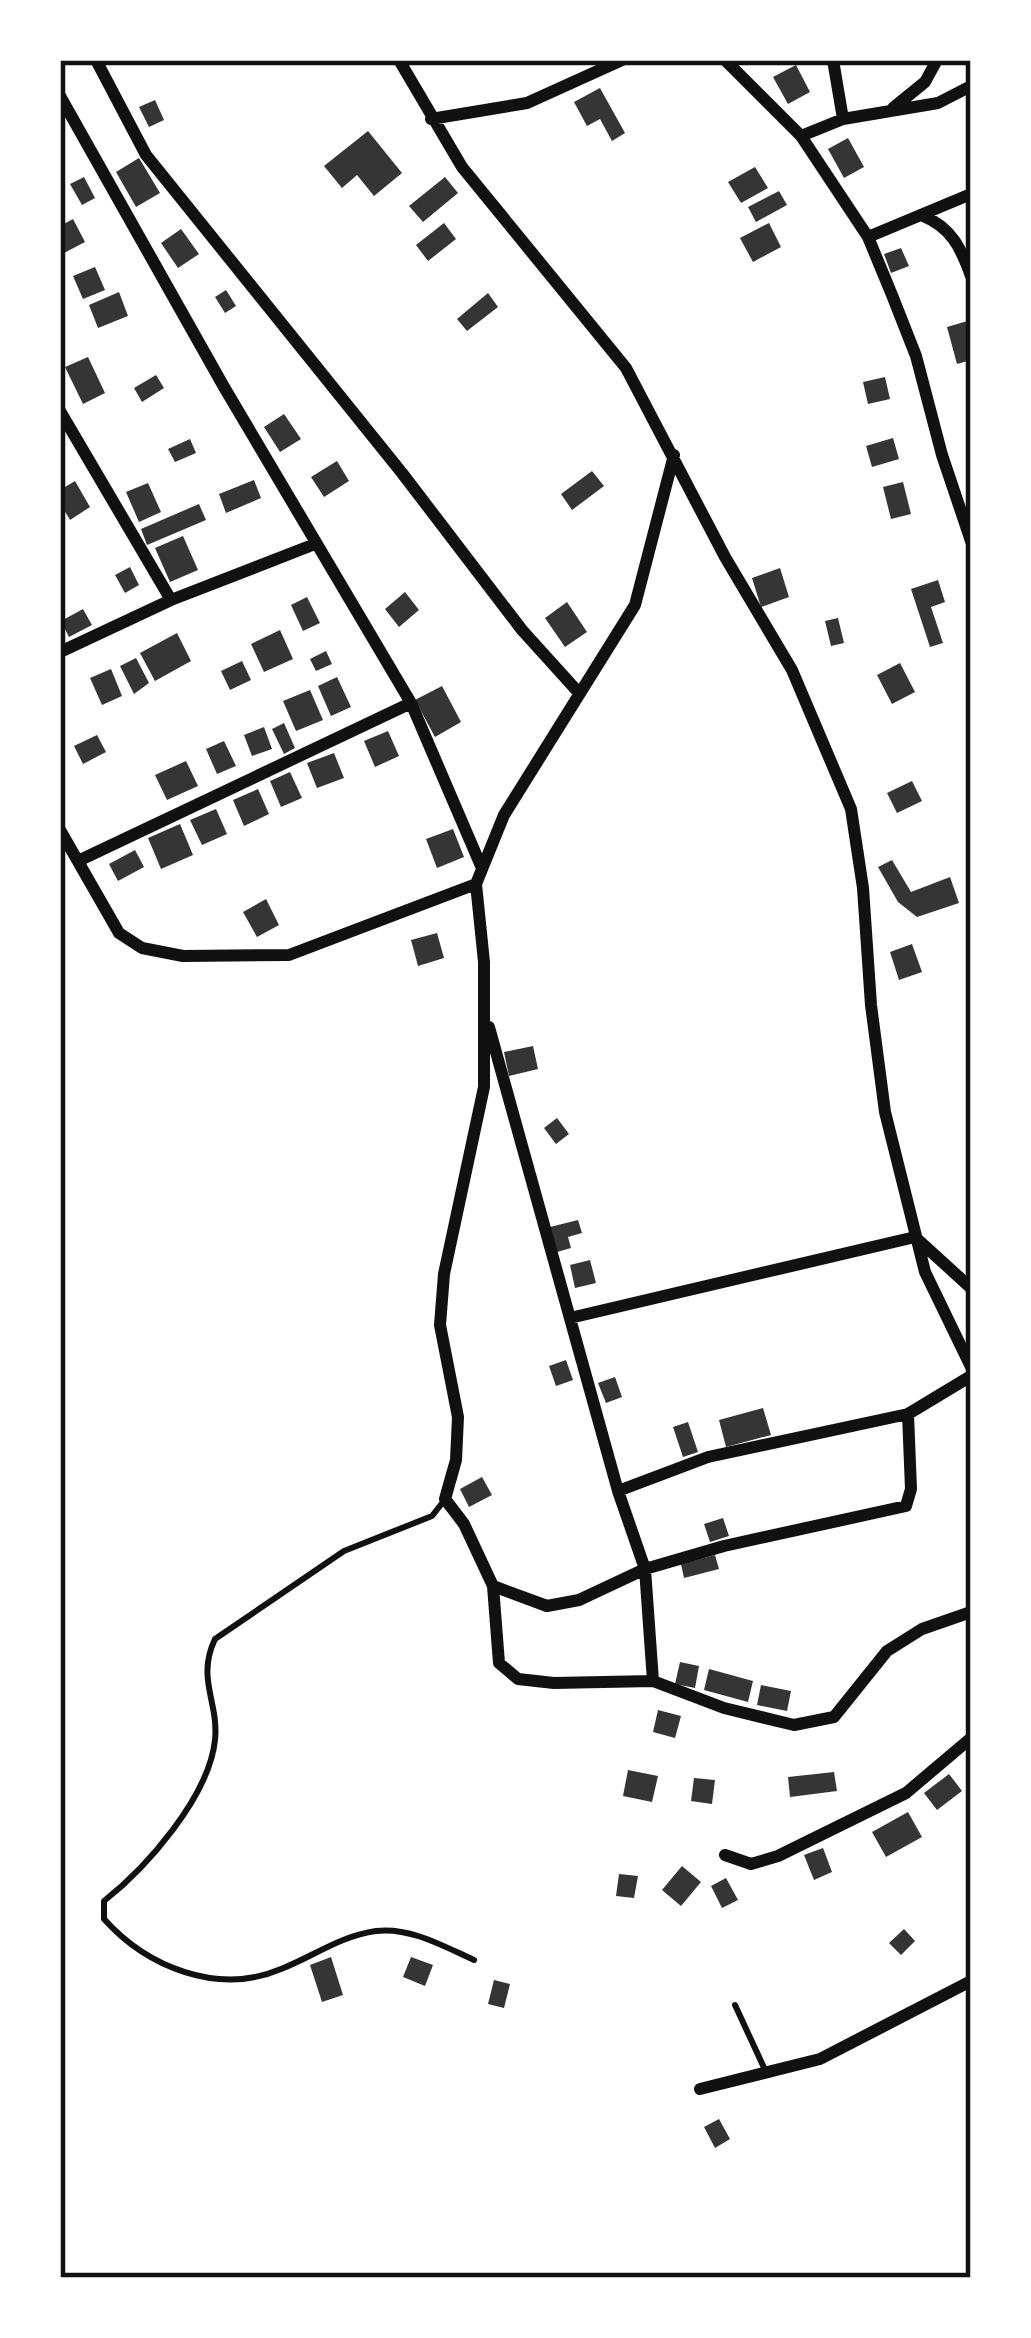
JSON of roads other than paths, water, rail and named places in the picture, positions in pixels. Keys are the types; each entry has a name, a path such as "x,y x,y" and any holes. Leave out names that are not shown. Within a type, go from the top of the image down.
{"street":[{"path":"96,60 146,154 522,631 579,693"},
{"path":"398,60 462,167 626,368 725,557 792,670 851,808 885,1112 925,1272 971,1367"},
{"path":"431,119 527,103 622,60"},
{"path":"724,60 801,136 868,237 916,356 971,541"},
{"path":"833,60 843,119"},
{"path":"892,108 925,82 937,60"},
{"path":"801,136 843,119 938,103 971,86"},
{"path":"60,96 411,703 481,866"},
{"path":"868,237 971,194"},
{"path":"923,216 944,224 971,276"},
{"path":"60,411 171,601"},
{"path":"674,454 635,604 504,814 476,884 486,1014 484,1087 444,1274 440,1325 458,1418 456,1460 446,1499 464,1524 493,1586 499,1663 518,1679 653,1681 724,1708 794,1725 834,1717 887,1651 922,1629 971,1612"},
{"path":"60,652 171,601 315,544"},
{"path":"77,861 411,703"},
{"path":"60,830 119,933 142,948 183,956 289,955 476,884"},
{"path":"486,1014 618,1491 645,1569 653,1681"},
{"path":"915,1238 971,1288"},
{"path":"570,1318 915,1238"},
{"path":"618,1491 708,1457 908,1414 971,1376"},
{"path":"493,1586 547,1606 579,1600 645,1569 724,1546 906,1506 911,1490 908,1414"},
{"path":"725,1855 751,1864 778,1856 906,1793 971,1738"},
{"path":"700,2089 820,2059 971,1982"}],"lane":[{"path":"446,1499 432,1516 344,1551 215,1639 204,1661 215,1741 197,1790 160,1850 104,1901 104,1919 127,1944 169,1967 242,1981 278,1971 341,1938 381,1930 419,1935 474,1960"},
{"path":"735,2006 766,2072"}]}
